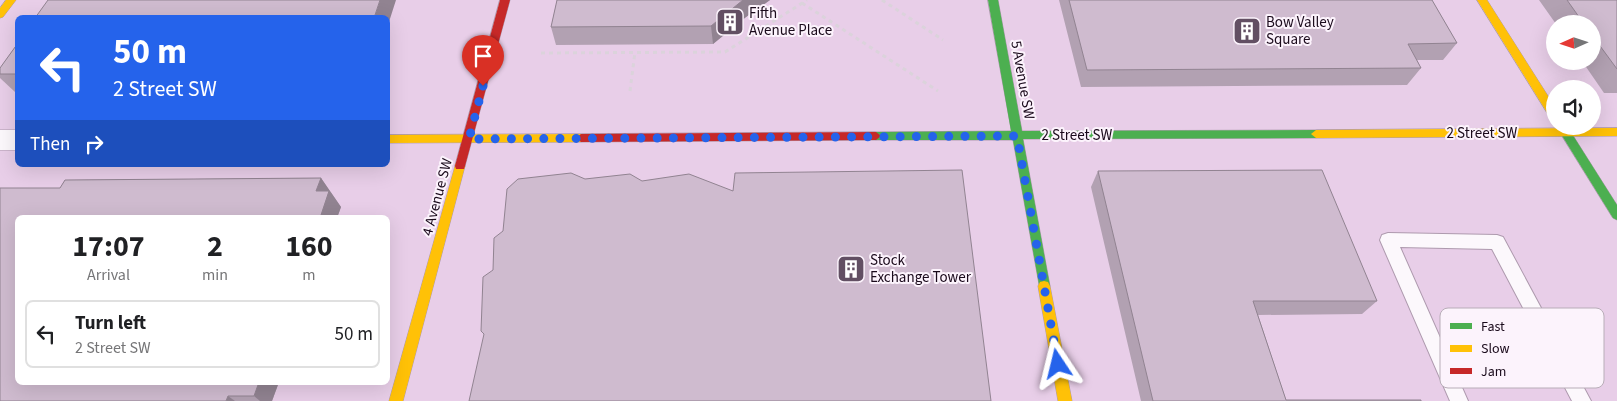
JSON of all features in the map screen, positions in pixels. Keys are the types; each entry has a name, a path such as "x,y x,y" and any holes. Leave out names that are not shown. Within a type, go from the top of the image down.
{"street":[{"path":"0,15 11,0"},
{"name":"4 Avenue SW","path":"396,401 469,139 505,0"},
{"name":"5 Avenue SW","path":"993,0 1065,401"},
{"path":"1482,0 1546,102"},
{"name":"2 Street SW","path":"390,139 1017,136 1546,129"},
{"name":"2 Street SW","path":"1601,131 1617,132"},
{"path":"1567,135 1617,215"},
{"path":"0,140 15,140"}],"lane":[{"path":"1440,358 1388,240 1497,242 1532,308"},
{"path":"1453,388 1459,401"},
{"path":"1575,388 1582,401"}],"path":[{"path":"541,53 725,52 807,0"},
{"path":"882,0 943,40"},
{"path":"802,3 938,91"},
{"path":"630,91 635,52"}],"building":[{"path":"48,0 380,0 375,15 37,15"},
{"path":"557,0 743,0 711,26 551,27"},
{"name":"Bow Valley Square","path":"1069,0 1432,0 1457,43 1408,44 1421,68 1087,70"},
{"path":"1567,0 1617,0 1617,69 1601,47 1601,15 1578,15"},
{"path":"15,47 15,74 0,74 0,68"},
{"path":"962,170 991,401 469,401 484,334 481,331 483,277 493,270 494,238 503,231 507,189 518,179 571,173 585,179 630,174 642,181 689,174 733,191 735,173"},
{"path":"1322,170 1377,301 1253,301 1286,400 1421,401 1153,401 1098,171"},
{"path":"321,178 316,191 329,191 321,215 15,215 15,385 258,385 254,396 228,396 226,401 0,401 0,188 60,188 65,180"}],"traffic: fast":[{"path":"993,0 1044,286"},
{"path":"876,136 1316,134"},
{"path":"1567,135 1617,215"}],"traffic: slow":[{"path":"0,15 11,0"},
{"path":"1482,0 1546,102"},
{"path":"1316,134 1617,132"},
{"path":"390,139 581,138"},
{"path":"396,401 460,166"},
{"path":"1044,286 1065,401"}],"traffic: jam":[{"path":"460,166 505,0"},
{"path":"581,138 876,136"}],"place":[{"name":"Fifth Avenue Place","path":"730,22"},
{"name":"Bow Valley Square","path":"1247,31"},
{"name":"Stock Exchange Tower","path":"851,269"}],"route":[{"path":"483,86 469,139 1017,136 1058,364"}]}
